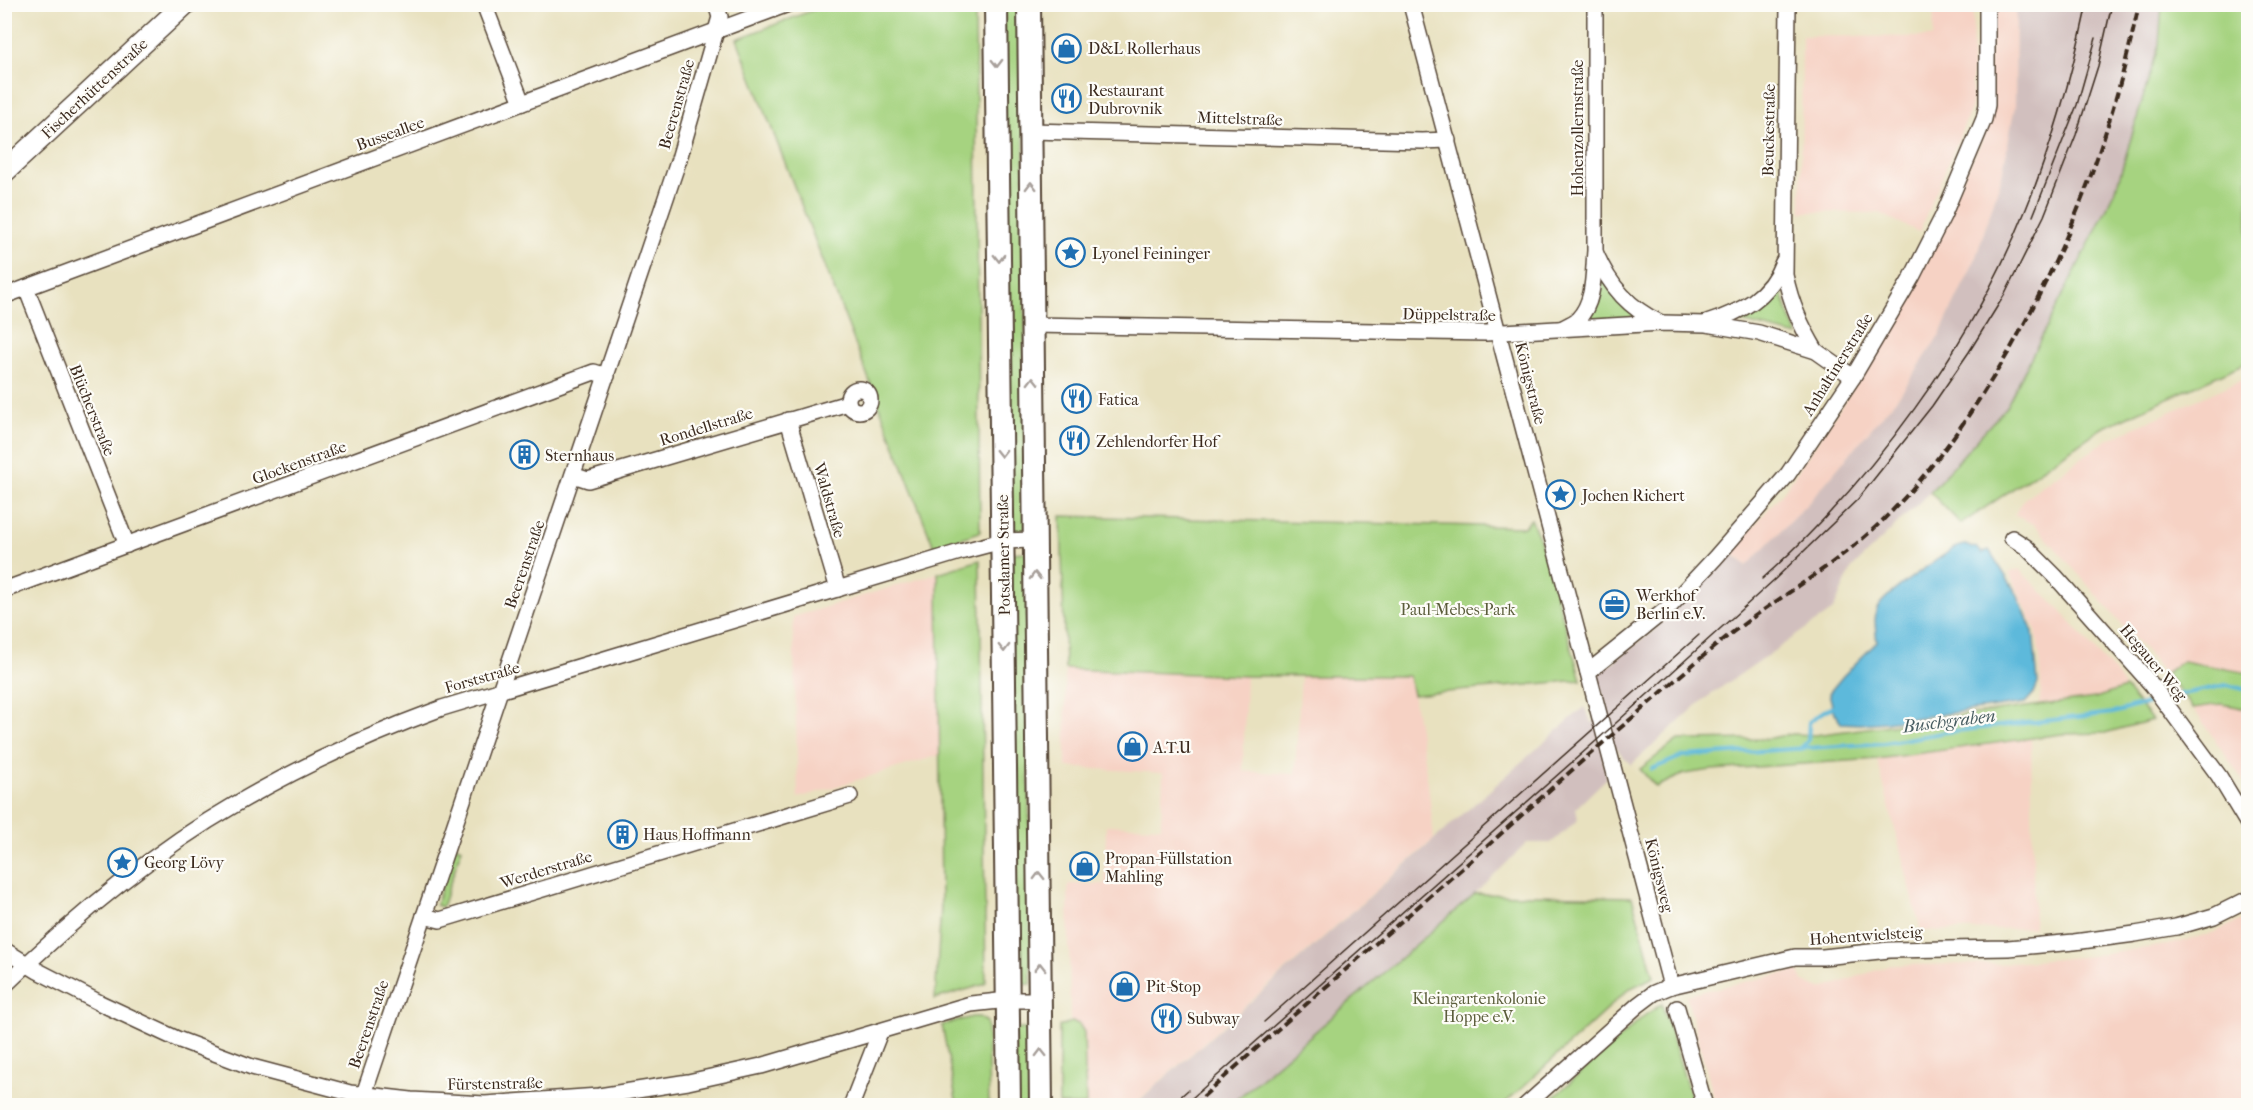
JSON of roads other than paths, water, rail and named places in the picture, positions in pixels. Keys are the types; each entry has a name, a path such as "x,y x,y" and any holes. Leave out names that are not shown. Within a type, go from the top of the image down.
{"main road":[{"name":"Potsdamer Straße","path":"996,4 1009,1106"},
{"name":"Potsdamer Straße","path":"1029,4 1041,1106"}],"street":[{"name":"Fischerhüttenstraße","path":"4,172 185,4"},
{"path":"484,4 522,104"},
{"name":"Beerenstraße","path":"361,1100 679,159 720,17 716,4"},
{"name":"Busseallee","path":"4,296 788,4"},
{"name":"Königstraße","path":"1411,4 1614,772"},
{"name":"Hohenzollernstraße","path":"1559,330 1577,320 1587,305 1593,287 1595,4"},
{"name":"Beuckestraße","path":"1788,4 1785,275 1799,324 1816,351"},
{"name":"Anhaltinerstraße","path":"1588,672 1669,607 1715,558 1788,474 1853,377 1933,238 1984,119 1987,105 1988,4"},
{"name":"Mittelstraße","path":"1030,130 1448,140"},
{"name":"Hohenzollernstraße","path":"1594,251 1602,268 1625,301 1642,314 1662,323"},
{"name":"Beuckestraße","path":"1706,324 1736,314 1767,290 1778,274 1785,256"},
{"name":"Blücherstraße","path":"26,288 127,545"},
{"name":"Düppelstraße","path":"1032,325 1499,333 1662,323 1706,324 1759,333 1816,351 1853,377"},
{"name":"Glockenstraße","path":"4,590 594,372 607,376"},
{"name":"Rondellstraße","path":"573,475 588,480 848,403"},
{"name":"Waldstraße","path":"788,420 838,590"},
{"name":"Hegauer Weg","path":"2012,538 2026,547 2055,576 2152,685 2219,776 2248,824"},
{"name":"Forststraße","path":"4,987 91,907 165,851 235,804 304,767 388,728 442,708 960,552 1002,542 1035,540"},
{"name":"Königsweg","path":"1614,772 1671,986"},
{"name":"Werderstraße","path":"424,916 440,920 850,796"},
{"name":"Hohentwielsteig","path":"1525,1106 1638,1005 1654,993 1671,986 1795,957 1823,957 1889,950 2008,948 2135,934 2176,927 2205,918 2248,899"},
{"name":"Fürstenstraße","path":"4,950 27,965 100,1003 177,1039 252,1067 361,1100 485,1104 600,1101 761,1066 971,1004 1008,999 1040,1000"},
{"path":"1677,1008 1705,1106"},
{"path":"851,1106 880,1032"}],"water":[{"path":"1965,545 1977,548 1982,553 1989,550 2016,592 2033,632 2038,683 2034,693 2025,703 1886,722 1841,723 1834,713 1829,693 1877,642 1875,617 1881,603 1900,586 1954,548"}],"waterway":[{"name":"Buschgraben","path":"2167,697 2227,685 2248,690"},
{"name":"Buschgraben","path":"1652,769 1683,756 1884,743 1947,732 2113,713 2157,700"},
{"path":"1800,749 1808,741 1809,722 1835,706"}],"tram line":[{"path":"1762,579 1803,541 1879,455 1915,409 1977,311 2026,209 2045,159 2068,82 2087,4"},
{"path":"1183,1106 1596,741 1774,580 1858,499 1932,406 2005,294 2044,216 2076,135 2098,66 2112,4"},
{"path":"2033,216 2077,105 2096,38"},
{"path":"1264,1022 1699,635"},
{"path":"1170,1106 1188,1090"}],"railway":[{"path":"1193,1106 1690,667 1752,618 1848,551 1883,520 1919,482 1951,441 2008,353 2052,268 2088,184 2103,141 2139,4"}],"place":[{"name":"D&L Rollerhaus","path":"1067,48"},
{"name":"Restaurant Dubrovnik","path":"1067,99"},
{"name":"Lyonel Feininger","path":"1071,253"},
{"name":"Fatica","path":"1077,399"},
{"name":"Zehlendorfer Hof","path":"1075,441"},
{"name":"Sternhaus","path":"524,455"},
{"name":"Jochen Richert","path":"1561,495"},
{"name":"Werkhof Berlin e.V.","path":"1615,604"},
{"name":"A.T.U","path":"1132,747"},
{"name":"Haus Hoffmann","path":"622,834"},
{"name":"Georg Lövy","path":"123,862"},
{"name":"Propan-Füllstation Mahling","path":"1084,867"},
{"name":"Pit-Stop","path":"1125,986"},
{"name":"Subway","path":"1166,1018"}],"park label":[{"name":"Paul-Mebes-Park","path":"1458,609"},
{"name":"Kleingartenkolonie Hoppe e.V.","path":"1479,1007"}]}
